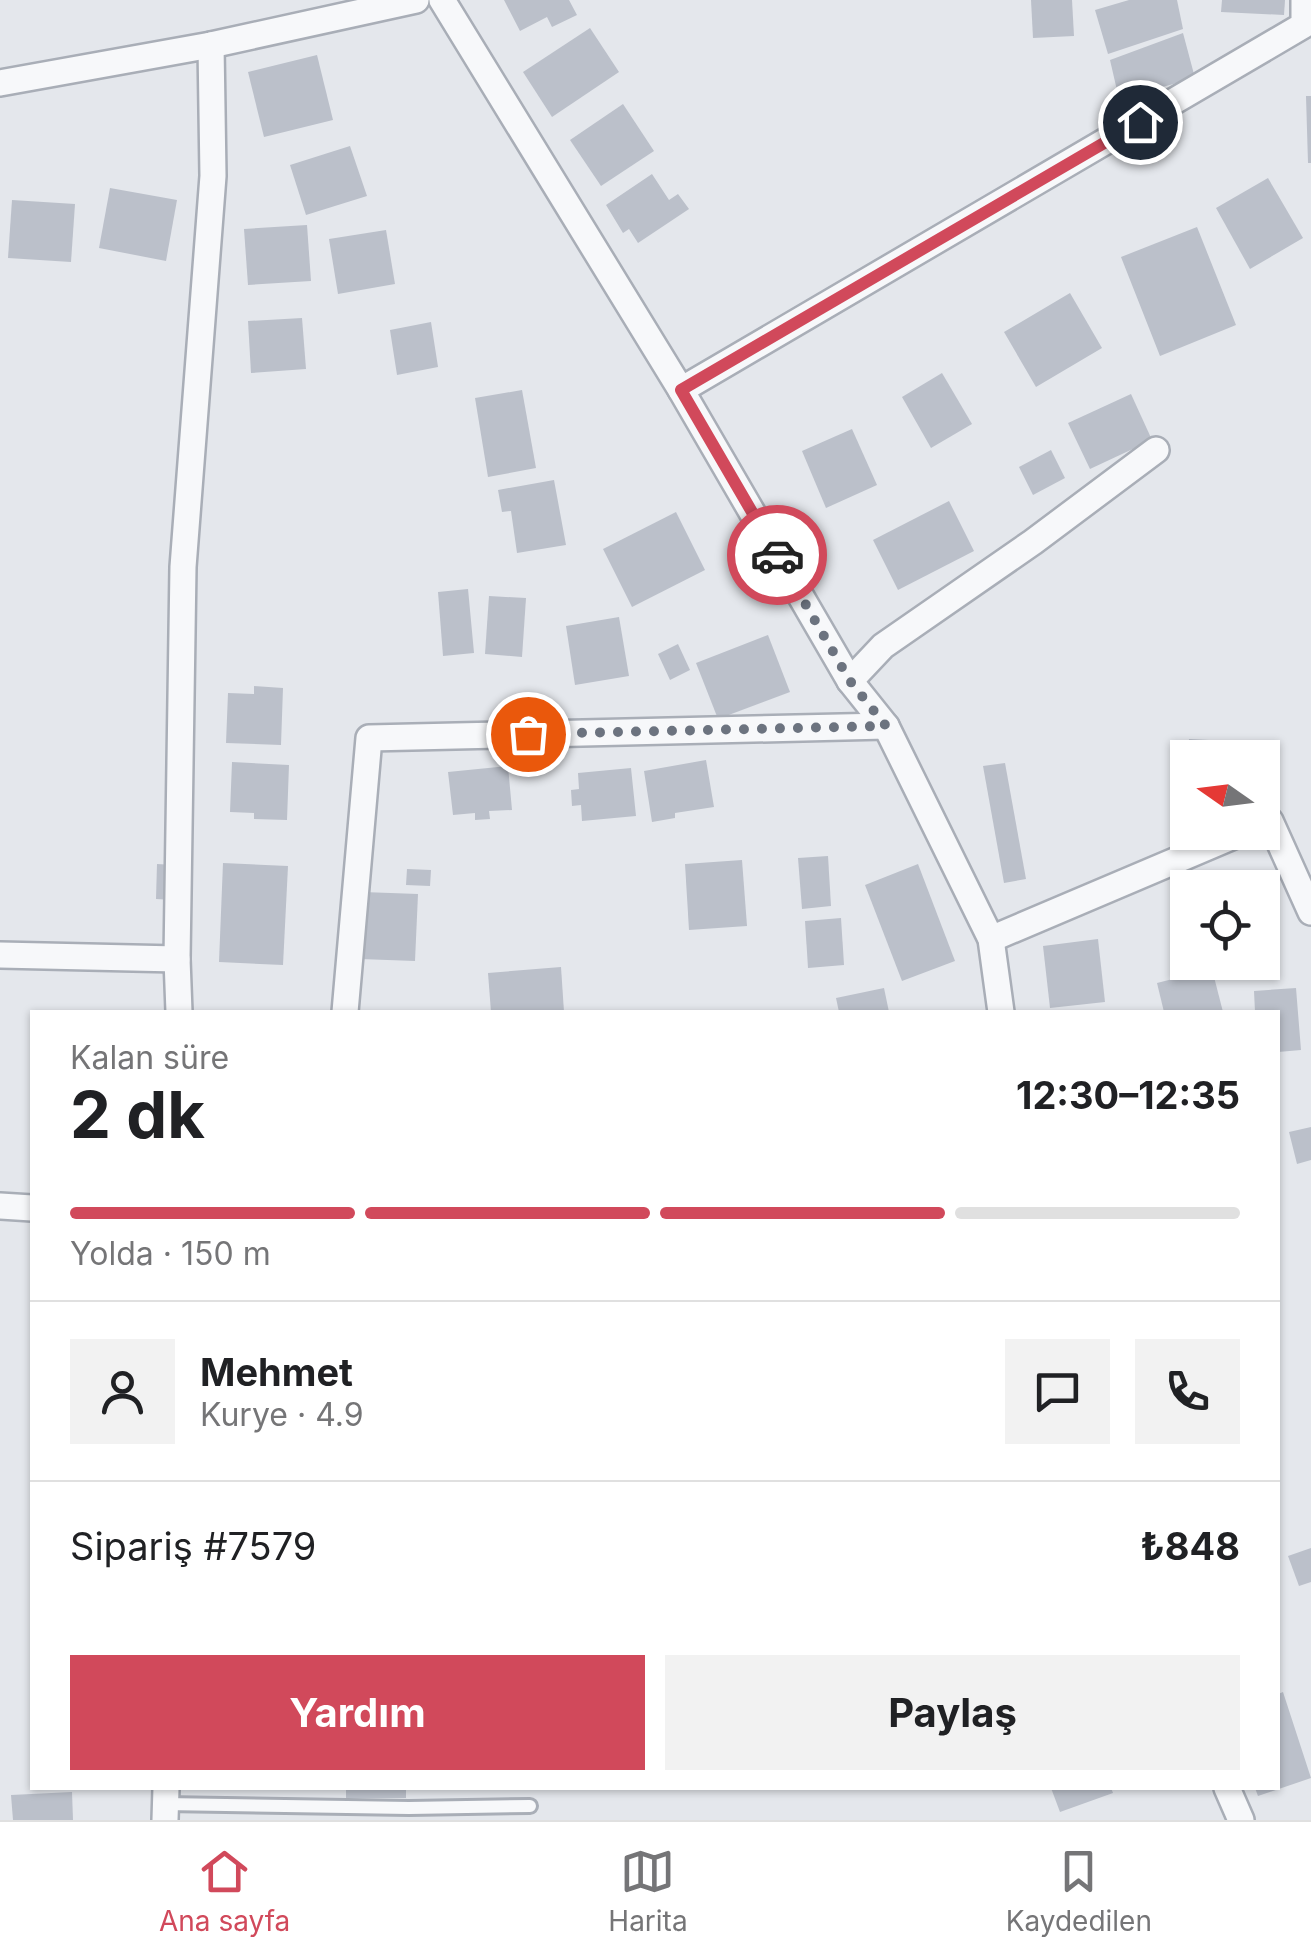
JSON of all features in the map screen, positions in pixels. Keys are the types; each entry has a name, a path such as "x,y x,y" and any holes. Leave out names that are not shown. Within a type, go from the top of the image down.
{"street":[{"path":"0,83 210,46 416,0"},
{"path":"442,0 681,390 850,681 886,726 992,939 1001,1010"},
{"path":"681,390 1304,25 1304,0"},
{"path":"179,1010 183,567 212,176 210,46"},
{"path":"850,681 883,646 1034,542 1156,450"},
{"path":"345,1010 368,738 886,726"},
{"path":"1280,843 1311,912"},
{"path":"992,939 1201,850"},
{"path":"0,956 177,960"},
{"path":"0,1206 30,1208"},
{"path":"1228,1790 1241,1820"}],"lane":[{"path":"165,1804 530,1806"}],"building":[{"path":"504,0 569,0 577,15 552,27 547,17 520,31"},
{"path":"1031,0 1072,0 1074,36 1033,38"},
{"path":"1129,0 1177,0 1183,29 1108,54 1095,10"},
{"path":"1222,0 1285,0 1284,15 1221,12"},
{"path":"590,28 619,72 552,117 523,72"},
{"path":"1183,33 1195,78 1119,99 1110,60"},
{"path":"317,55 333,120 264,137 248,72"},
{"path":"1306,96 1311,96 1311,163 1308,163"},
{"path":"623,104 654,151 601,186 570,140"},
{"path":"350,146 367,196 306,215 290,165"},
{"path":"652,174 669,200 678,194 689,209 638,243 629,229 623,233 606,205"},
{"path":"1268,178 1303,238 1250,269 1216,208"},
{"path":"110,188 177,200 166,261 99,248"},
{"path":"12,200 75,204 71,262 8,258"},
{"path":"307,225 311,281 248,285 244,229"},
{"path":"1197,227 1236,325 1160,356 1121,257"},
{"path":"386,230 395,284 338,294 329,239"},
{"path":"1070,293 1102,348 1036,387 1004,332"},
{"path":"302,318 306,369 251,373 248,321"},
{"path":"431,322 438,367 397,375 390,330"},
{"path":"942,373 972,424 931,448 902,397"},
{"path":"522,390 536,468 488,477 475,398"},
{"path":"1131,394 1152,440 1090,469 1068,423"},
{"path":"852,429 877,485 826,508 802,451"},
{"path":"1051,450 1065,478 1033,495 1019,467"},
{"path":"554,480 566,545 517,553 511,511 502,512 498,490"},
{"path":"949,501 974,551 898,590 873,540"},
{"path":"676,512 705,570 632,607 603,549"},
{"path":"468,589 474,653 443,656 438,592"},
{"path":"489,596 526,598 522,657 485,654"},
{"path":"619,617 629,676 575,685 566,626"},
{"path":"768,635 790,692 718,719 696,663"},
{"path":"678,644 690,670 670,680 658,654"},
{"path":"254,686 283,688 281,745 226,743 228,693 254,694"},
{"path":"706,760 714,807 675,813 675,818 652,822 644,771"},
{"path":"232,762 289,765 287,820 254,819 254,813 230,812"},
{"path":"1005,763 1026,879 1004,883 983,766"},
{"path":"508,766 512,810 489,811 490,819 475,820 475,813 453,815 448,772"},
{"path":"631,768 636,816 582,821 581,805 572,806 571,790 579,789 578,773"},
{"path":"828,856 831,906 802,909 798,858"},
{"path":"742,860 747,926 689,930 685,864"},
{"path":"223,863 288,866 283,965 219,962"},
{"path":"157,864 175,865 173,900 156,899"},
{"path":"918,864 955,961 902,981 865,885"},
{"path":"407,869 431,870 430,886 406,885"},
{"path":"363,892 418,894 415,961 360,959"},
{"path":"841,918 844,965 808,968 805,921"},
{"path":"1098,939 1105,1002 1050,1008 1043,946"},
{"path":"561,967 564,1010 491,1010 488,973"},
{"path":"1215,980 1222,1010 1164,1010 1157,983"},
{"path":"884,988 889,1010 839,1010 836,998"},
{"path":"1296,988 1301,1050 1280,1052 1280,1010 1255,1010 1254,991"},
{"path":"1311,1127 1311,1160 1297,1164 1289,1132"},
{"path":"1311,1548 1311,1582 1299,1586 1288,1556"},
{"path":"1283,1692 1311,1778 1280,1789"},
{"path":"346,1790 406,1790 406,1798 346,1798"},
{"path":"1052,1790 1113,1793 1060,1812"},
{"path":"72,1792 73,1820 13,1820 11,1795"}],"way so far":[{"path":"528,734 886,726 850,681 777,555"}],"route":[{"path":"777,555 681,390 1140,122"}]}
